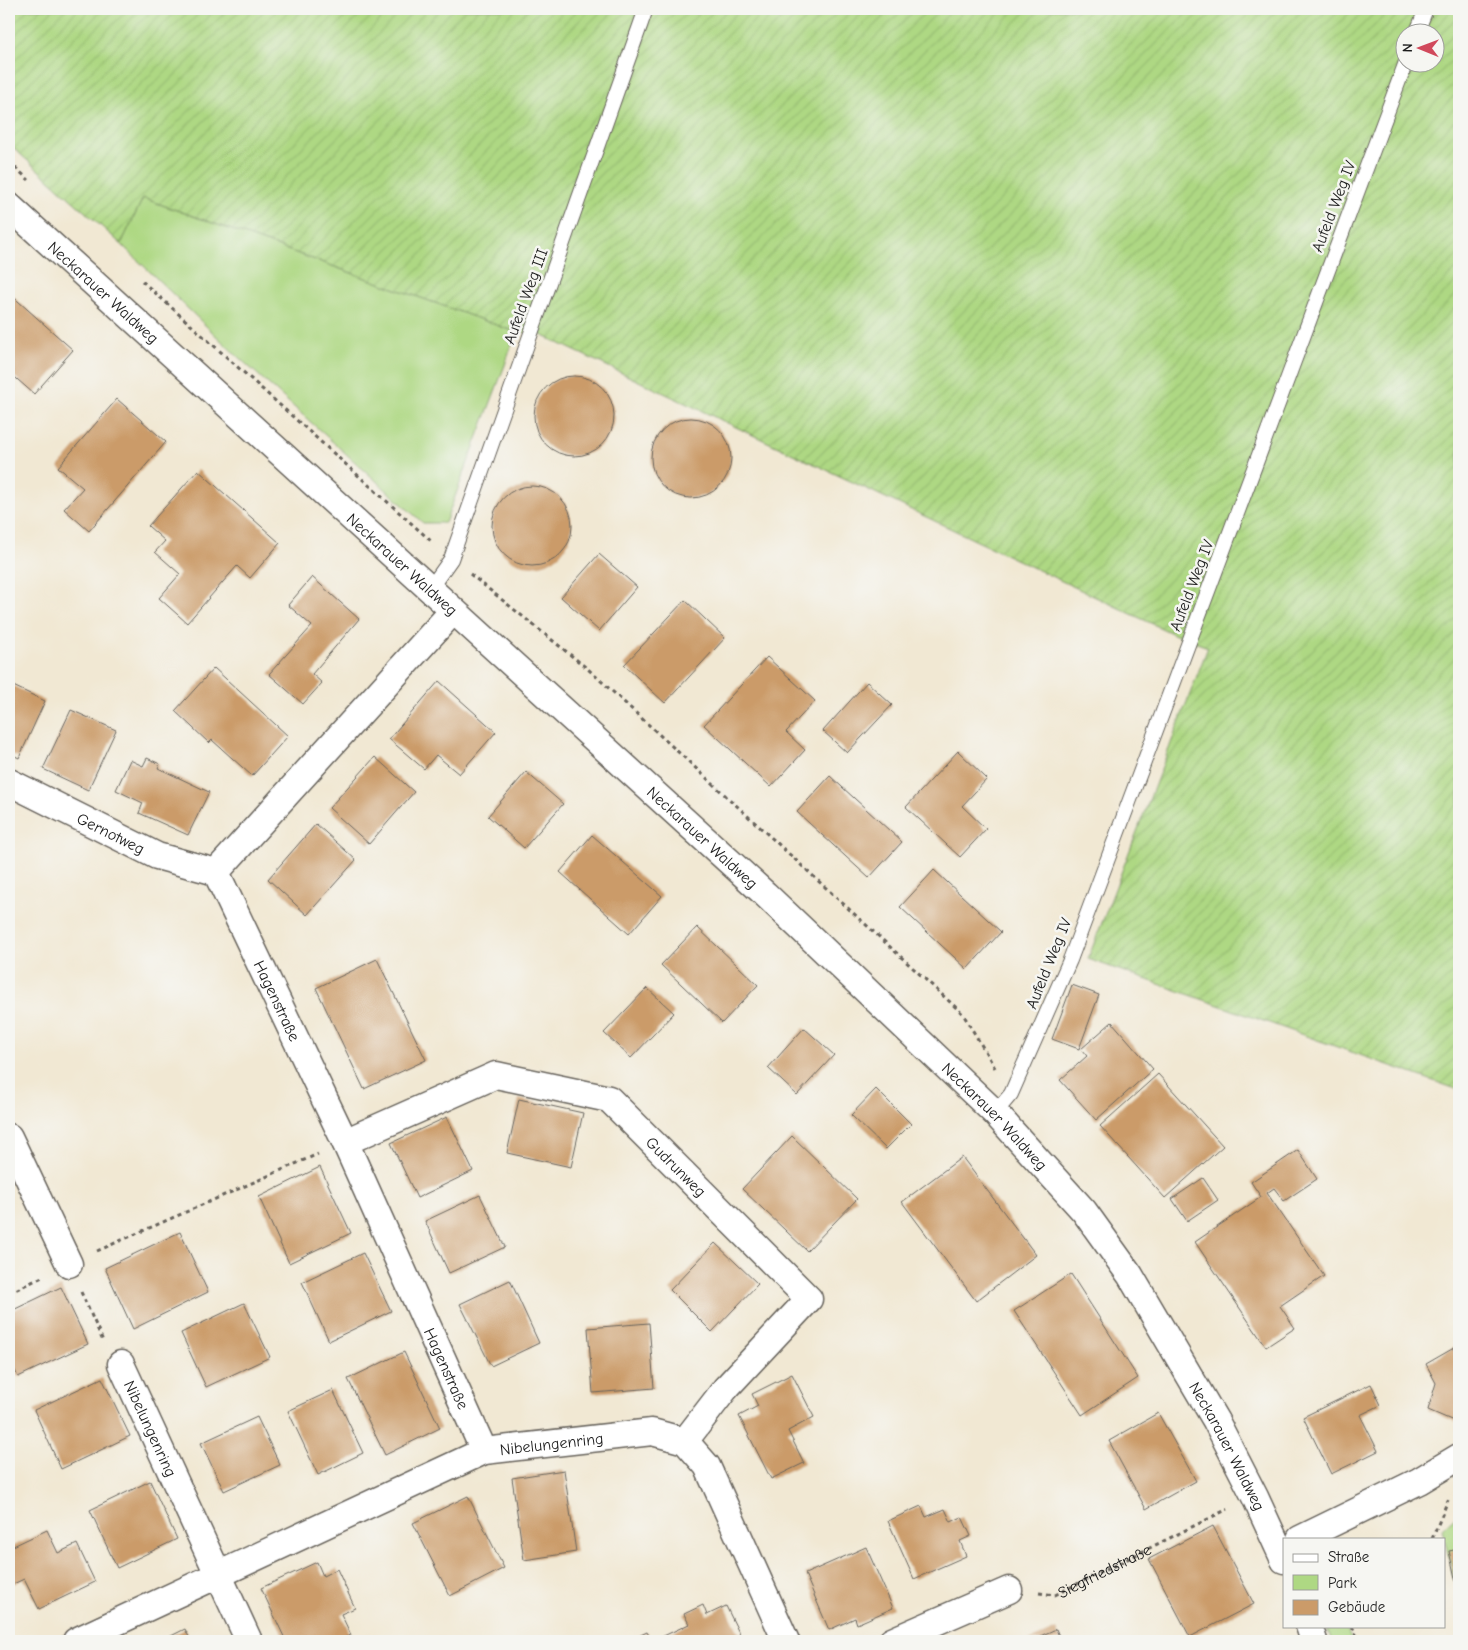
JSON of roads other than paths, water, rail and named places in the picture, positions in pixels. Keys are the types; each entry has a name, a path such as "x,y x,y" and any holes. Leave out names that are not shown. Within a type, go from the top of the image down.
{"street":[{"name":"Neckarauer Waldweg","path":"9,206 765,894 995,1114 1084,1211 1130,1274 1216,1421 1255,1497 1283,1542"},
{"path":"216,872 453,611"},
{"name":"Gernotweg","path":"9,782 157,856 216,872"},
{"name":"Hagenstraße","path":"216,872 345,1142 484,1451"},
{"name":"Gudrunweg","path":"345,1142 496,1075 609,1098 809,1300 725,1389 686,1441"},
{"path":"9,1138 69,1264"},
{"name":"Nibelungenring","path":"121,1364 249,1641"},
{"name":"Nibelungenring","path":"76,1641 484,1451 652,1432 686,1441"},
{"path":"686,1441 707,1466 786,1641"},
{"path":"1307,1538 1419,1481 1459,1457"},
{"path":"892,1641 1009,1590"},
{"path":"1310,1628 1314,1641"}],"lane":[{"name":"Aufeld Weg III","path":"429,590 450,558 646,9"},
{"path":"1421,22 1426,9"},
{"name":"Aufeld Weg IV","path":"995,1114 1011,1094 1070,960 1402,72"}]}
